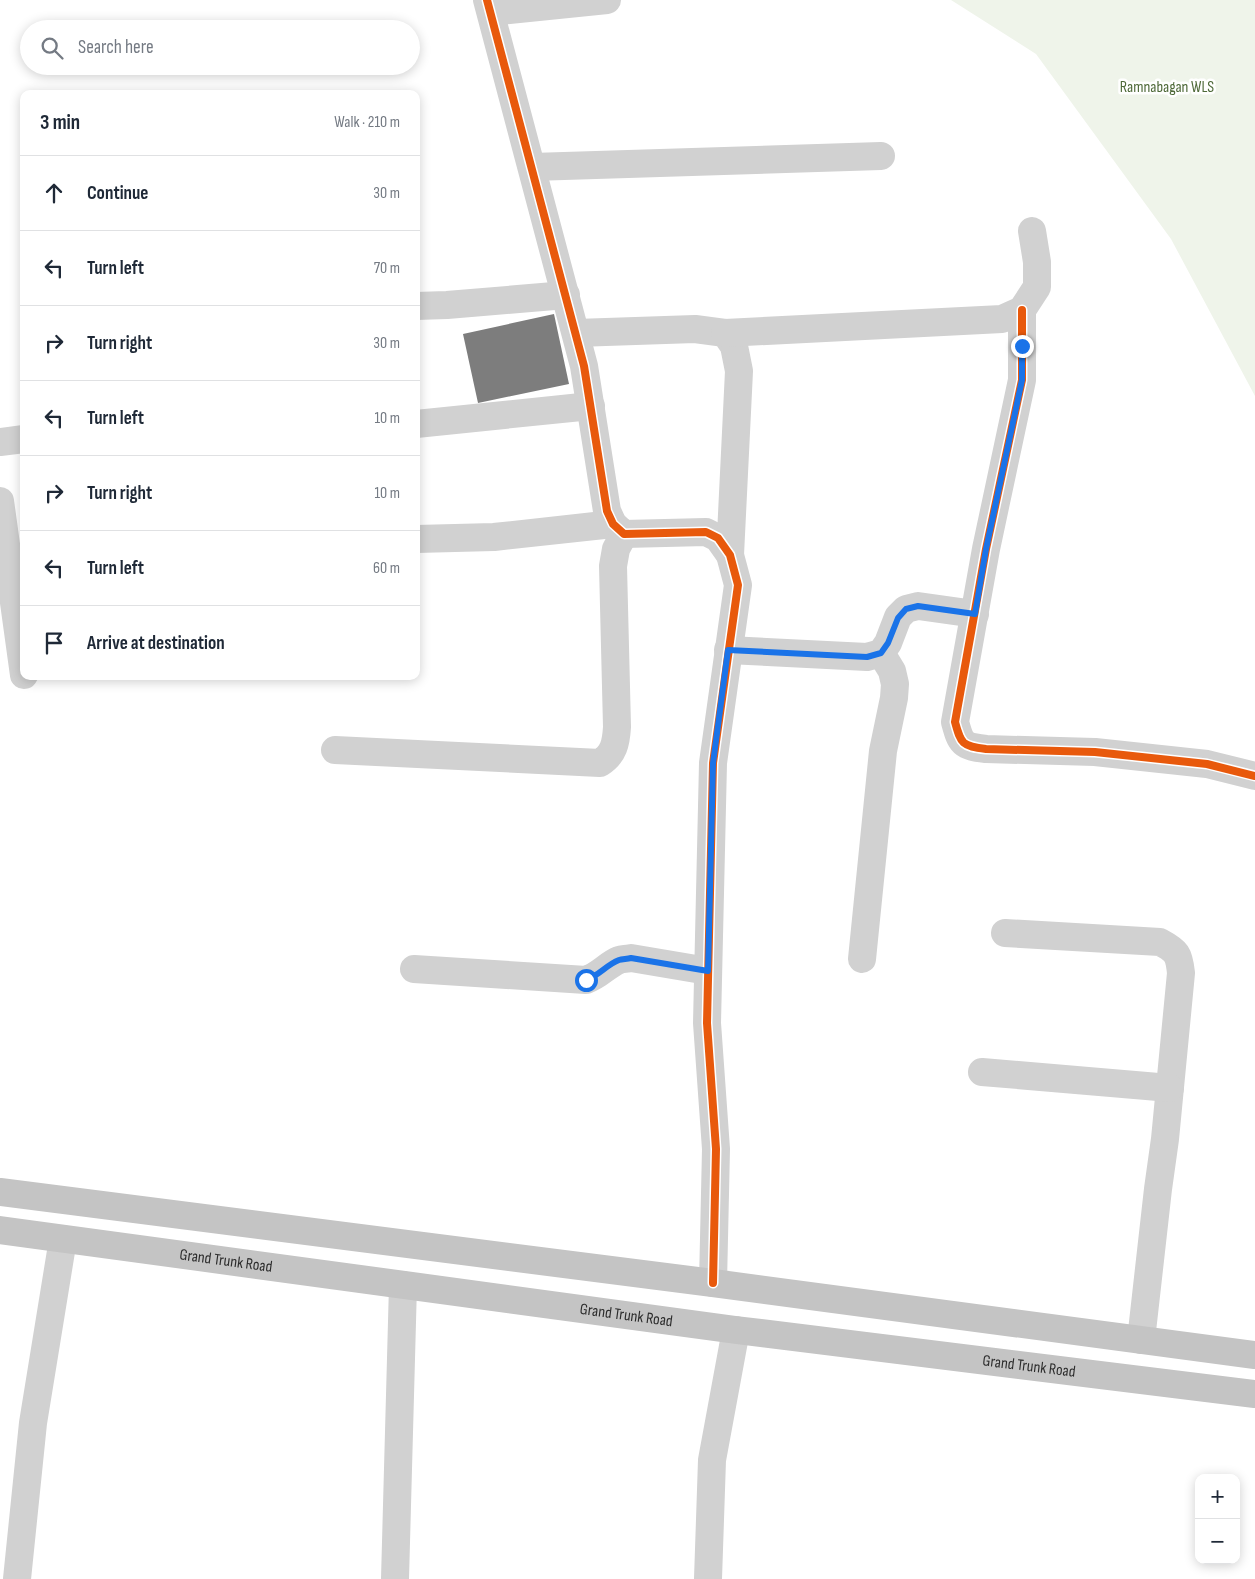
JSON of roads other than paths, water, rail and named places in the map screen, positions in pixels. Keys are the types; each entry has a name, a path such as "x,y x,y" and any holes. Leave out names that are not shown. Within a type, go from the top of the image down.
{"main road":[{"path":"0,1192 713,1283 1255,1355"},
{"name":"Grand Trunk Road","path":"0,1230 736,1330 1255,1394"}],"street":[{"path":"335,750 600,763 609,757 616,746 613,566 619,529 607,511 584,366 489,6 607,0"},
{"path":"532,167 881,156"},
{"path":"576,333 695,329 725,333 1002,319 1022,310 1037,287 1037,262 1032,231"},
{"path":"420,306 566,295"},
{"path":"1022,310 1022,380 986,549 955,722 960,740 970,747 986,749 1095,752 1207,764 1255,776"},
{"path":"713,1283 716,1149 707,1022 713,763 738,585 730,554 739,371 734,346 725,333"},
{"path":"420,424 591,406"},
{"path":"0,442 20,440"},
{"path":"0,501 20,644"},
{"path":"420,539 619,529 706,532 718,538 730,554"},
{"path":"728,650 867,657 881,653 888,643 898,618 906,609 918,606 975,614"},
{"path":"862,959 883,751 895,684 892,670 881,653"},
{"path":"1005,933 1160,942 1173,949 1179,957 1181,973 1170,1088 1141,1340"},
{"path":"414,969 586,980 600,974 609,965 619,960 631,958 708,971"},
{"path":"982,1072 1170,1088"},
{"path":"18,1579 33,1423 64,1239"},
{"path":"395,1579 403,1285"},
{"path":"708,1579 712,1460 736,1330"}],"park label":[{"name":"Ramnabagan WLS","path":"1167,87"}]}
